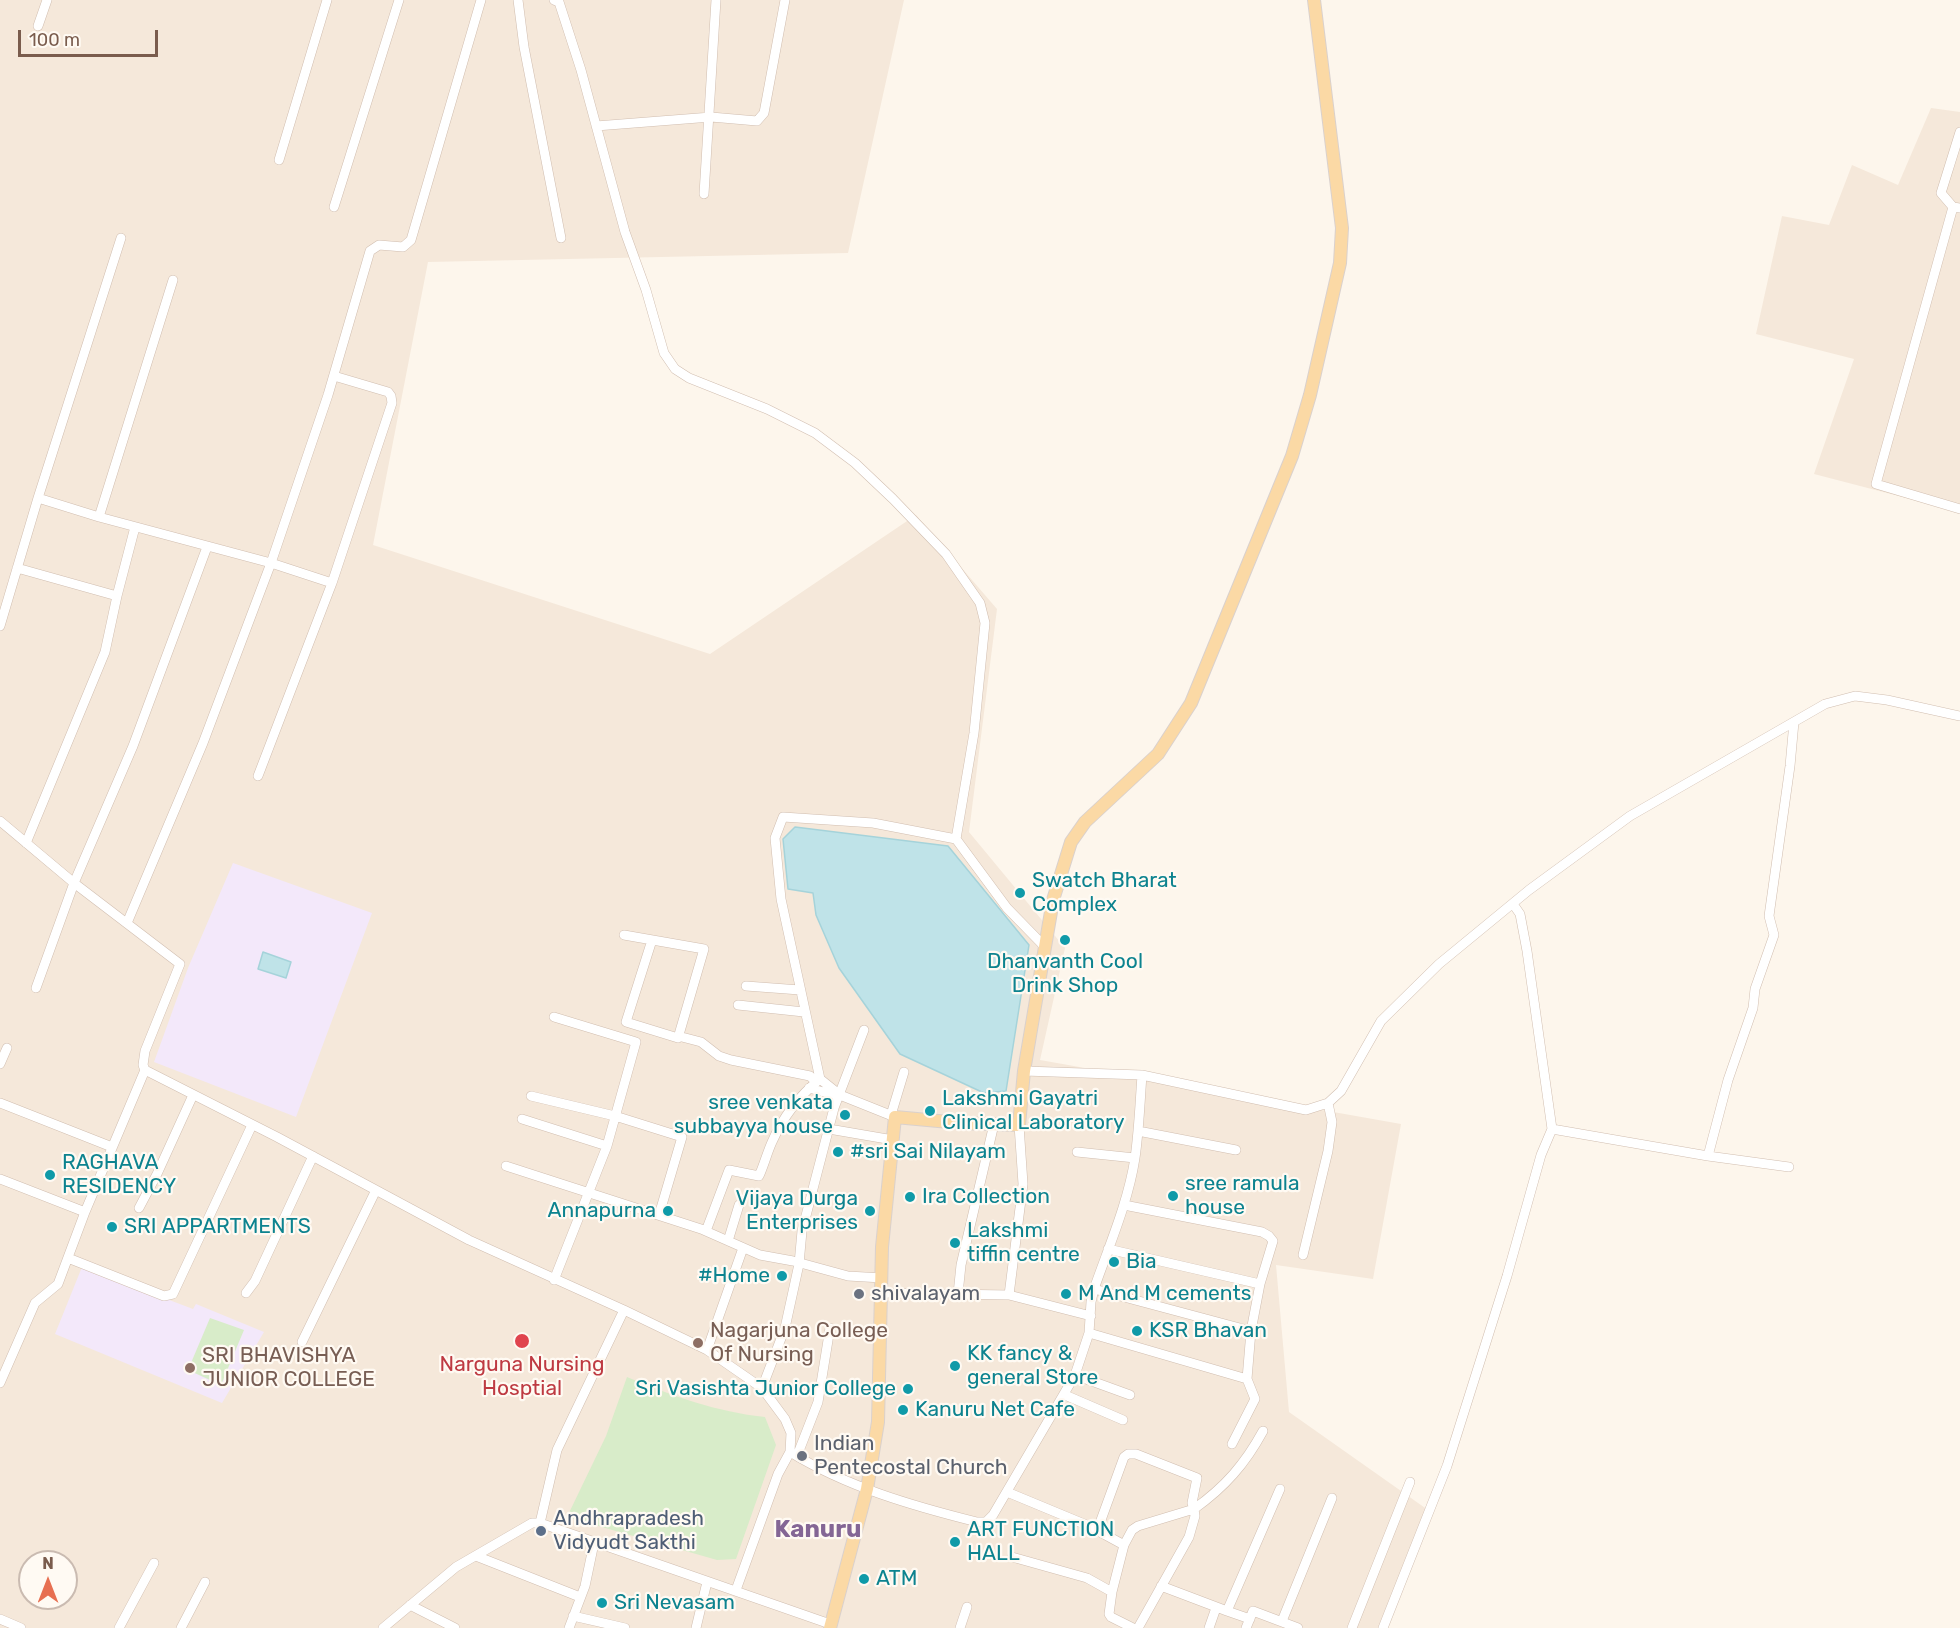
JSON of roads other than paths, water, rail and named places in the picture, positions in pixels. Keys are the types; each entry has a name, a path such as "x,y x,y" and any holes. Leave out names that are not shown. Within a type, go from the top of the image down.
{"main road":[{"path":"830,1626 867,1489 878,1422 882,1247 893,1140 893,1116 1019,1125 1024,1071 1053,900 1071,842 1085,822 1158,754 1191,703 1292,456 1310,395 1340,263 1342,228 1314,0"}],"street":[{"path":"38,26 46,0"},
{"path":"279,160 327,0"},
{"path":"334,207 399,0"},
{"path":"128,923 203,743 271,563 334,376 370,251 379,245 403,247 411,240 481,0"},
{"path":"518,0 524,47 561,238"},
{"path":"570,0 556,1 664,353 675,369 689,378 767,409 815,433 855,463 946,554 980,603 985,623 975,722 956,839"},
{"path":"704,194 716,0"},
{"path":"596,126 707,117 757,121 761,118 766,104 785,0"},
{"path":"1960,132 1941,193 1957,207 1876,484 1960,509"},
{"path":"0,626 38,498 121,238"},
{"path":"99,517 173,280"},
{"path":"258,776 333,583 392,400 388,392 334,376"},
{"path":"38,498 99,517 271,563 333,583"},
{"path":"26,843 105,652 135,527"},
{"path":"36,988 74,883 133,746 207,547"},
{"path":"17,568 117,596"},
{"path":"1024,1071 1142,1075 1306,1110 1328,1103 1341,1091 1381,1021 1439,964 1529,890 1630,816 1826,704 1856,696 1887,700 1960,716"},
{"path":"1708,1156 1728,1080 1752,1008 1755,989 1774,935 1769,916 1794,722"},
{"path":"815,1083 800,990 781,899 775,837 783,817 873,823 956,839 1007,908 1045,947"},
{"path":"0,821 74,883 180,964 145,1051 143,1065 145,1070 85,1212 58,1284 35,1303 0,1383"},
{"path":"1383,1628 1447,1466 1507,1276 1540,1155 1552,1129 1527,951 1520,914 1513,904"},
{"path":"624,935 704,949 678,1036"},
{"path":"652,940 626,1022 678,1038 678,1036 701,1042 719,1056 731,1060 810,1076 825,1093 837,1093"},
{"path":"746,986 800,990"},
{"path":"738,1005 804,1012"},
{"path":"554,1017 636,1042"},
{"path":"554,1280 607,1146 640,1027"},
{"path":"762,1388 785,1328 800,1264 802,1231 837,1093 864,1030"},
{"path":"0,1064 7,1047"},
{"path":"145,1070 313,1156 469,1240 707,1350 762,1388 785,1419 791,1433 794,1454 804,1461 867,1489 917,1507 977,1522 986,1522 1007,1492 1075,1375 1089,1334 1094,1289 1124,1205 1135,1158 1142,1075"},
{"path":"815,1083 893,1116 904,1072"},
{"path":"706,1231 729,1170 759,1176 782,1123 794,1104 815,1083"},
{"path":"139,1208 193,1095"},
{"path":"531,1096 615,1116 682,1137 659,1215"},
{"path":"0,1103 112,1147"},
{"path":"1303,1255 1328,1151 1332,1122 1328,1103"},
{"path":"522,1119 607,1146"},
{"path":"958,1294 962,1265 994,1124"},
{"path":"68,1258 164,1296 173,1294 252,1125"},
{"path":"1009,1295 1023,1184 1019,1125"},
{"path":"829,1129 893,1140"},
{"path":"1552,1129 1708,1156 1789,1167"},
{"path":"1138,1131 1236,1150"},
{"path":"1077,1152 1135,1158"},
{"path":"246,1293 255,1281 313,1156"},
{"path":"506,1166 706,1231 760,1255 848,1276 882,1278"},
{"path":"0,1179 85,1212"},
{"path":"302,1342 376,1190"},
{"path":"728,1241 739,1205"},
{"path":"1124,1205 1262,1232 1273,1241 1260,1284 1251,1331 1247,1379 1254,1400 1232,1444"},
{"path":"707,1350 743,1248"},
{"path":"1108,1249 1260,1284"},
{"path":"1094,1289 1251,1331"},
{"path":"882,1293 1009,1295 1091,1316"},
{"path":"540,1523 556,1450 579,1408 624,1310"},
{"path":"736,1590 778,1474 794,1454 818,1402 830,1328"},
{"path":"1089,1334 1247,1379"},
{"path":"1075,1375 1130,1395"},
{"path":"1065,1395 1123,1420"},
{"path":"1133,1628 1109,1614 1124,1545 1132,1530 1138,1526 1194,1509 1213,1494 1245,1462 1263,1431"},
{"path":"1097,1531 1124,1457 1128,1454 1136,1454 1197,1478 1192,1503 1195,1516 1189,1537 1138,1628"},
{"path":"1352,1628 1410,1482"},
{"path":"1227,1611 1280,1489"},
{"path":"1007,1492 1089,1526 1124,1545"},
{"path":"1282,1621 1332,1498"},
{"path":"383,1628 456,1567 532,1523 540,1523 736,1590 830,1626"},
{"path":"569,1628 585,1586 594,1543"},
{"path":"476,1556 580,1596"},
{"path":"1012,1557 1087,1578 1112,1592"},
{"path":"119,1628 154,1563"},
{"path":"700,1627 707,1581"},
{"path":"181,1628 205,1582"},
{"path":"1161,1586 1227,1611 1248,1624 1253,1611 1298,1628"},
{"path":"410,1605 455,1628"},
{"path":"960,1628 967,1608"},
{"path":"1209,1628 1216,1608"},
{"path":"573,1616 626,1628"},
{"path":"0,1619 21,1628"}],"water":[{"path":"795,827 948,846 1029,945 1006,1091 984,1093 900,1054 839,968 816,915 813,893 788,889 783,839"},
{"path":"263,952 291,962 286,978 258,969"}],"place":[{"name":"Swatch Bharat Complex","path":"1020,893"},
{"name":"Dhanvanth Cool Drink Shop","path":"1065,940"},
{"name":"Lakshmi Gayatri Clinical Laboratory","path":"930,1111"},
{"name":"sree venkata subbayya house","path":"845,1115"},
{"name":"#sri Sai Nilayam","path":"838,1152"},
{"name":"RAGHAVA RESIDENCY","path":"50,1175"},
{"name":"sree ramula house","path":"1173,1196"},
{"name":"Ira Collection","path":"910,1197"},
{"name":"Annapurna","path":"668,1211"},
{"name":"Vijaya Durga Enterprises","path":"870,1211"},
{"name":"SRI APPARTMENTS","path":"112,1227"},
{"name":"Lakshmi tiffin centre","path":"955,1243"},
{"name":"Bia","path":"1114,1262"},
{"name":"#Home","path":"782,1276"},
{"name":"shivalayam","path":"859,1294"},
{"name":"M And M cements","path":"1066,1294"},
{"name":"KSR Bhavan","path":"1137,1331"},
{"name":"Narguna Nursing Hosptial","path":"522,1341"},
{"name":"Nagarjuna College Of Nursing","path":"698,1343"},
{"name":"KK fancy & general Store","path":"955,1366"},
{"name":"SRI BHAVISHYA JUNIOR COLLEGE","path":"190,1368"},
{"name":"Sri Vasishta Junior College","path":"908,1389"},
{"name":"Kanuru Net Cafe","path":"903,1410"},
{"name":"Indian Pentecostal Church","path":"802,1456"},
{"name":"Andhrapradesh Vidyudt Sakthi","path":"541,1531"},
{"name":"ART FUNCTION HALL","path":"955,1542"},
{"name":"ATM","path":"864,1579"},
{"name":"Sri Nevasam","path":"602,1603"}],"district":[{"name":"Kanuru","path":"818,1530"}]}
